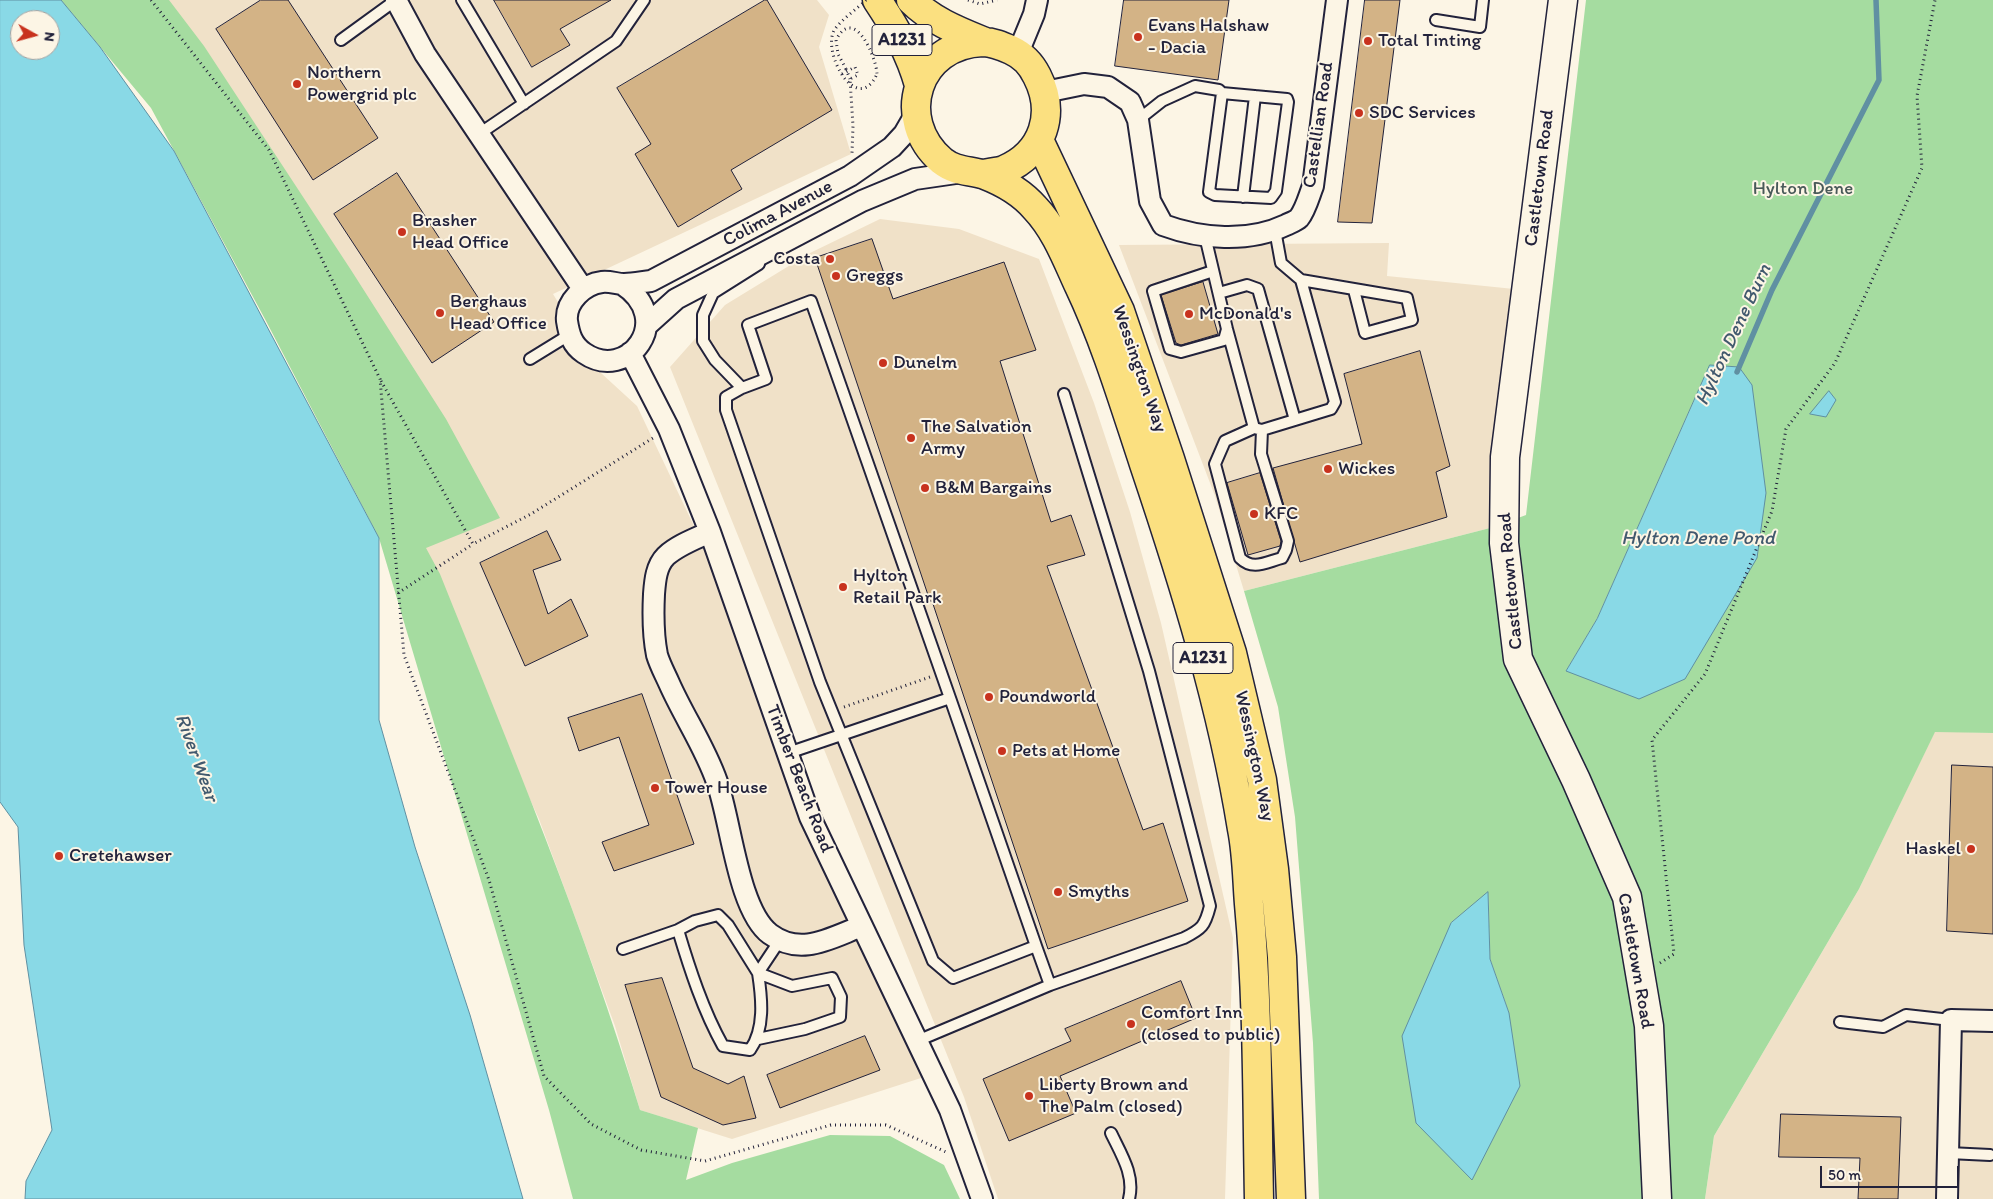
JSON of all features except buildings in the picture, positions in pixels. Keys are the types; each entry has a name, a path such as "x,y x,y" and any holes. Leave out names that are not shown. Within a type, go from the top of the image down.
{"highway":[{"name":"Wessington Way","path":"877,0 898,31 913,65 919,85"},
{"name":"Wessington Way","path":"911,0 924,12 954,29 1018,53 1030,64 1045,92 1047,117 1039,140 1027,156 1003,170 972,173"},
{"name":"Wessington Way","path":"985,42 962,45 939,57 925,73 919,85 916,95 916,115 926,145 945,164 1011,188 1035,208 1056,237 1089,308 1162,515 1214,695 1243,831 1253,945 1259,1199"},
{"name":"Wessington Way","path":"1039,140 1120,311 1170,459 1232,654 1260,770 1274,869 1282,957 1291,1199"}],"street":[{"path":"396,0 425,54 583,289"},
{"path":"1018,53 1034,14 1037,0"},
{"name":"Castellian Road","path":"1045,92 1084,84 1108,87 1130,102 1138,120 1150,201 1163,225 1185,233 1205,236 1248,236 1275,230 1299,219 1308,202 1312,186 1337,0"},
{"name":"Castletown Road","path":"1563,0 1505,456 1504,543 1518,659 1576,780 1627,897 1649,1026 1657,1199"},
{"name":"Colima Avenue","path":"622,284 651,281 850,176 892,147 904,134 916,115"},
{"name":"Colima Avenue","path":"646,326 676,298 862,201 915,179 972,173"},
{"path":"601,282 622,284 634,292 642,302 646,315 646,326 638,346 630,353 616,360 602,361 590,358 579,350 569,335 567,316 573,299 583,289 601,282"},
{"name":"Timber Beach Road","path":"630,353 669,429 710,532 810,817 950,1110 982,1199"},
{"path":"710,532 677,548 665,557 657,570 653,611 658,656 676,698 699,741 717,782 744,888 754,916 768,933 786,944 803,946 817,943 862,926"},
{"path":"1947,1199 1951,1020 1993,1021"}],"lane":[{"path":"341,40 396,0"},
{"path":"462,0 524,104"},
{"path":"479,134 616,41 644,0"},
{"path":"1436,20 1480,27 1483,0"},
{"path":"1138,120 1162,101 1195,86 1219,90 1222,93 1287,99 1276,191 1271,198 1215,196 1210,192 1222,93"},
{"path":"1243,197 1255,96"},
{"path":"1275,230 1281,263 1301,280 1407,298 1412,320 1364,333 1354,290"},
{"path":"1205,236 1227,329 1258,429 1261,454 1288,541 1282,558 1252,566 1246,564 1240,558 1215,464 1225,441 1258,429 1331,409 1335,402 1301,280"},
{"path":"742,388 715,360 703,341 703,315 713,293 754,268 783,241"},
{"path":"1213,271 1153,291 1170,349 1180,352 1224,340 1227,329"},
{"path":"1218,292 1247,286 1258,289 1295,420"},
{"path":"1036,946 953,978 933,961 820,682 726,410 726,397 742,388 766,379 748,325 811,301 1050,985"},
{"path":"530,359 569,335"},
{"path":"918,1040 1050,985 1184,938 1199,930 1205,924 1210,906 1149,671 1064,394"},
{"path":"788,753 950,698"},
{"path":"623,949 678,930 695,921 718,915 728,925 758,973 761,995 758,1040 750,1050 723,1046 713,1028 688,963 678,930"},
{"path":"758,973 780,940"},
{"path":"758,973 792,986 832,978 841,997 840,1017 805,1029 758,1040"},
{"path":"1840,1022 1883,1027 1906,1016 1951,1020"},
{"path":"1111,1133 1129,1172 1132,1188 1129,1199"},
{"path":"1949,1153 1990,1155"}],"path":[{"path":"151,0 269,150 380,379 473,544"},
{"path":"850,176 854,126 850,79 838,54 836,40 841,32 854,29 864,36 877,65 877,74 874,81 868,86 859,89 846,82 831,45 835,29 866,0"},
{"path":"968,0 980,4 997,0"},
{"path":"1640,975 1674,954 1652,740 1705,674 1772,511 1786,429 1835,363 1922,168 1917,96 1935,0"},
{"path":"842,74 855,67 858,75 850,79"},
{"path":"380,379 404,655 489,880 544,1076 591,1124 642,1150 705,1161 831,1126 886,1125 953,1155"},
{"path":"398,593 473,544 531,514 669,429"},
{"path":"832,711 941,673"}],"shaded area":[{"path":"167,0 817,0 829,15 819,47 851,154 553,294 601,373 637,406 769,684 881,958 924,1077 732,1139 640,1110 615,1026 539,819 323,351"},
{"path":"880,219 959,229 1039,259 1094,403 1130,512 1161,623 1233,938 1225,1199 998,1199 964,1097 670,367 725,305 810,253"},
{"path":"1389,243 1387,276 1514,289 1494,527 1244,591 1215,496 1119,245"},
{"path":"1935,731 1993,733 1993,1199 1705,1199 1714,1136 1859,889"}],"green space":[{"path":"61,0 169,0 204,46 351,270 446,419 500,518 426,548 440,574 546,840 596,974 640,1110 698,1128 686,1180 732,1163 830,1135 890,1136 944,1165 960,1199 573,1199 549,1110 379,538 266,321 151,108"},
{"name":"Hylton Dene","path":"1586,0 1993,0 1993,733 1935,732 1859,889 1714,1136 1705,1199 1319,1199 1313,1043 1295,817 1278,707 1244,591 1494,527 1526,515","holes":["1710,365 1766,493 1566,671 1597,619","1488,893 1490,959 1509,1013 1451,923"]}],"water":[{"name":"River Wear","path":"0,0 61,0 100,47 174,151 379,538 379,720 415,847 470,1015 523,1199 25,1199 26,1181 52,1130 24,945 18,827 0,802"},
{"name":"Hylton Dene Pond","path":"1710,365 1739,367 1752,385 1766,493 1757,558 1685,679 1639,699 1566,671 1597,619"},
{"path":"1829,391 1836,400 1826,417 1810,414"},
{"path":"1488,892 1490,959 1509,1013 1520,1086 1472,1180 1416,1123 1402,1036 1451,923"}],"waterway":[{"name":"Hylton Dene Burn","path":"1737,372 1772,290 1879,80 1876,0"}],"place":[{"name":"Evans Halshaw - Dacia","path":"1138,37"},
{"name":"Total Tinting","path":"1368,41"},
{"name":"Northern Powergrid plc","path":"297,84"},
{"name":"SDC Services","path":"1359,113"},
{"name":"Brasher Head Office","path":"402,232"},
{"name":"Costa","path":"830,259"},
{"name":"Greggs","path":"836,276"},
{"name":"Berghaus Head Office","path":"440,313"},
{"name":"McDonald's","path":"1189,314"},
{"name":"Dunelm","path":"883,363"},
{"name":"The Salvation Army","path":"911,438"},
{"name":"Wickes","path":"1328,469"},
{"name":"B&M Bargains","path":"925,488"},
{"name":"KFC","path":"1254,514"},
{"name":"Hylton Retail Park","path":"843,587"},
{"name":"Poundworld","path":"989,697"},
{"name":"Pets at Home","path":"1002,751"},
{"name":"Tower House","path":"655,788"},
{"name":"Haskel","path":"1971,849"},
{"name":"Cretehawser","path":"59,856"},
{"name":"Smyths","path":"1058,892"},
{"name":"Comfort Inn (closed to public)","path":"1131,1024"},
{"name":"Liberty Brown and The Palm (closed)","path":"1029,1096"}]}
